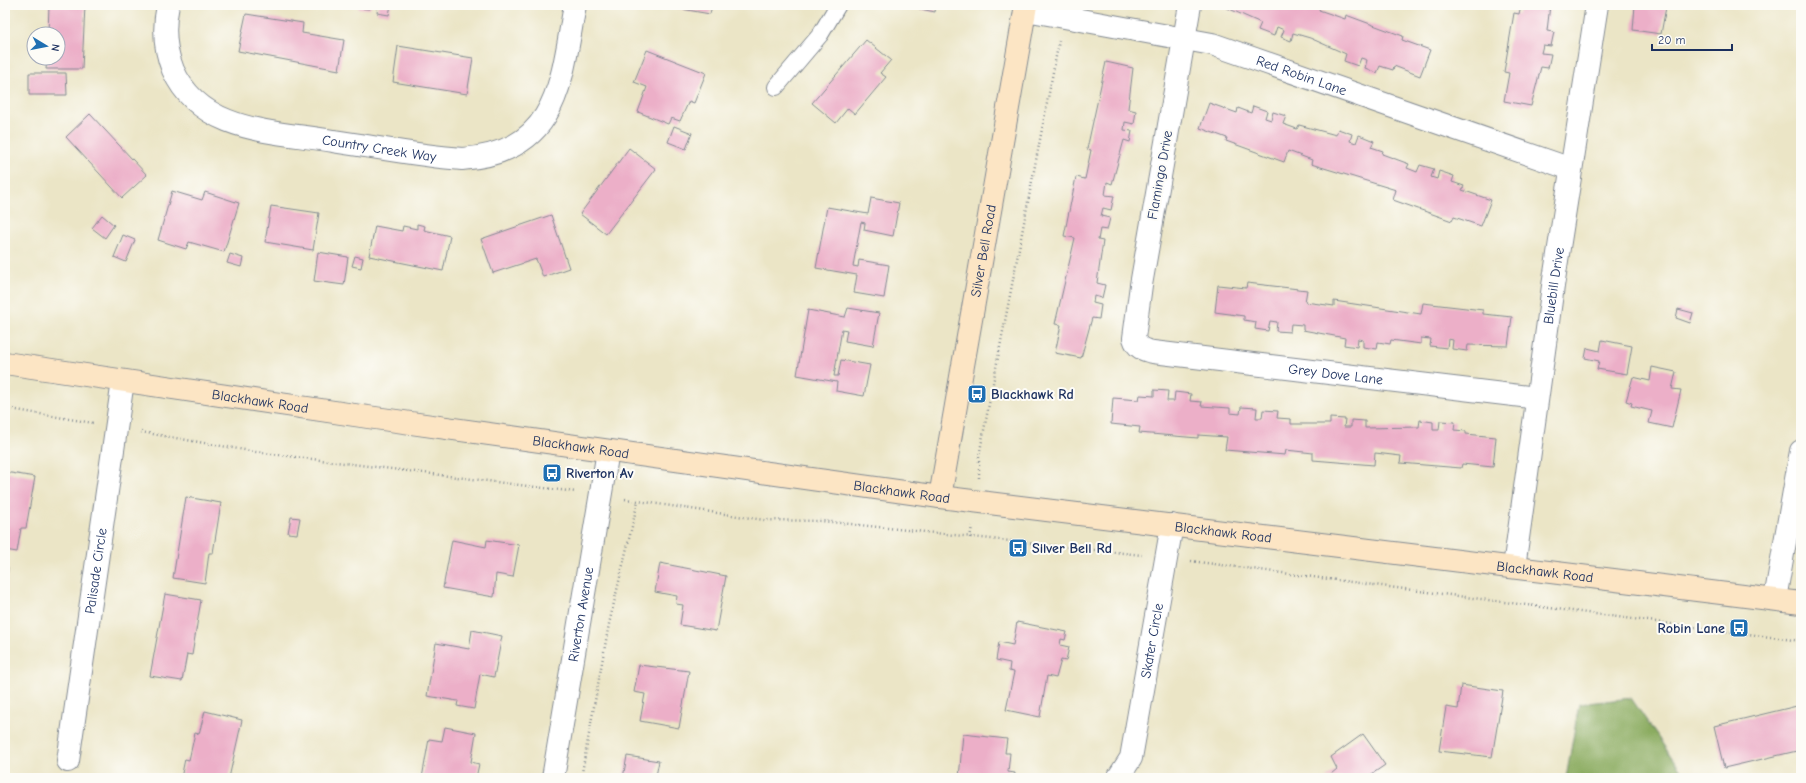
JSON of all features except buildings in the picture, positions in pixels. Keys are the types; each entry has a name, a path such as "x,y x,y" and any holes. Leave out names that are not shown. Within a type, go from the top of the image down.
{"street":[{"name":"Country Creek Way","path":"168,5 165,22 165,38 167,53 177,79 193,100 213,115 251,128 462,159 488,156 512,148 541,123 558,92 575,5"},
{"name":"Flamingo Drive","path":"1136,345 1134,338 1141,284 1190,5"},
{"name":"Bluebill Drive","path":"1514,566 1571,169 1598,5"},
{"name":"Red Robin Lane","path":"1026,7 1063,16 1184,38 1244,54 1571,169"},
{"name":"Silver Bell Road","path":"940,497 1026,7"},
{"name":"Grey Dove Lane","path":"1136,345 1143,350 1153,352 1537,398"},
{"name":"Blackhawk Road","path":"5,363 608,451 940,497 1172,524 1801,602"},
{"name":"Palisade Circle","path":"68,761 123,380"},
{"name":"Riverton Avenue","path":"552,778 608,451"},
{"path":"1775,599 1801,451"},
{"name":"Skater Circle","path":"1118,778 1131,758 1172,524"}],"lane":[{"path":"776,86 820,35 838,5"}],"path":[{"path":"970,538 977,501 980,467 979,456 1063,16"},
{"path":"5,408 256,452 600,495 764,520 822,521 1167,558 1801,641"},
{"path":"581,778 609,624 638,501"}],"green space":[{"path":"1631,698 1686,778 1566,778 1579,704"}],"place":[{"name":"Blackhawk Rd","path":"977,394"},
{"name":"Riverton Av","path":"552,473"},
{"name":"Silver Bell Rd","path":"1018,548"},
{"name":"Robin Lane","path":"1739,628"}]}
